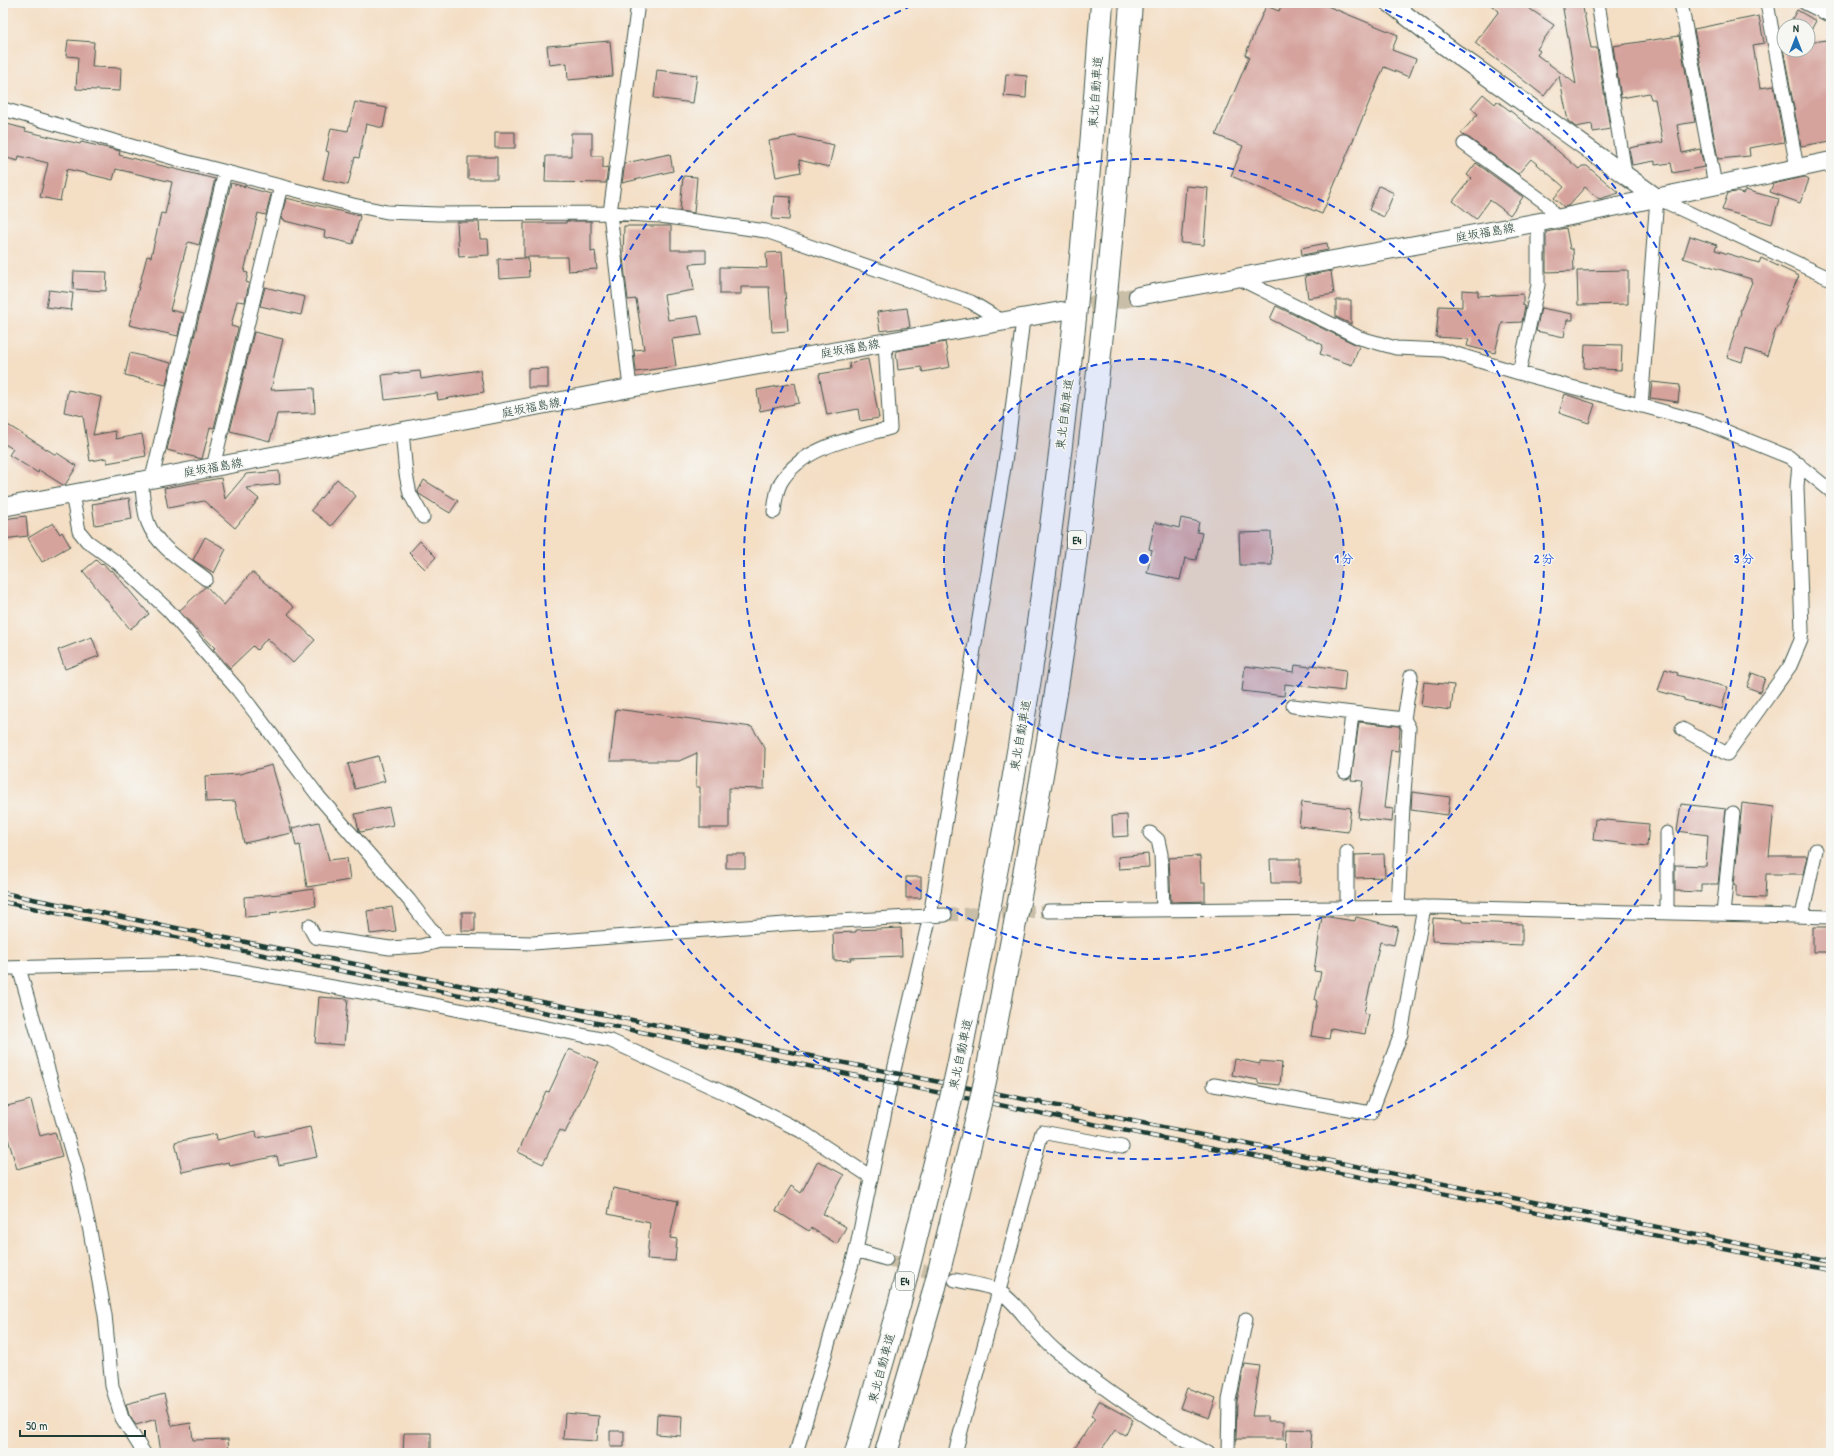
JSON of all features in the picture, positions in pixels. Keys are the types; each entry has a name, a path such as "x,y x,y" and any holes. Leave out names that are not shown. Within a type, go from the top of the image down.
{"highway":[{"name":"東北自動車道","path":"856,1453 899,1305 949,1107 994,890 1030,677 1056,483 1074,328 1093,126 1102,3"},
{"name":"E4","path":"886,1453 935,1287 978,1113 1024,883 1056,691 1083,497 1104,324 1131,3"}],"main road":[{"path":"1390,3 1445,46 1625,173 1657,198"},
{"name":"庭坂福島線","path":"1138,296 1556,219 1831,161"},
{"name":"庭坂福島線","path":"3,507 147,478 213,467 630,388 1061,311"}],"street":[{"path":"630,388 610,213 638,3"},
{"path":"1598,3 1625,173"},
{"path":"1681,3 1715,185"},
{"path":"1767,3 1797,168"},
{"path":"1805,3 1831,16"},
{"path":"3,109 180,160 387,212 438,214 610,213 660,216 766,231 971,302 1004,322"},
{"path":"1464,144 1547,204 1556,219"},
{"path":"206,579 155,536 148,522 147,478 225,172"},
{"path":"213,467 281,186"},
{"path":"1641,406 1657,198 1831,279"},
{"path":"1519,374 1538,285 1538,222"},
{"path":"1236,278 1360,338 1396,348 1444,350 1519,374 1703,422 1789,457 1831,491"},
{"path":"796,1453 856,1250 930,916 1007,451 1023,318"},
{"path":"774,512 780,483 792,468 806,456 890,428 885,342"},
{"path":"402,431 406,474 410,494 423,517"},
{"path":"1682,729 1726,754 1790,666 1797,650 1802,631 1797,486 1799,464"},
{"path":"72,494 79,531 87,541 119,564 168,610 238,690 319,798 409,900 440,941"},
{"path":"1398,907 1403,806 1409,728 1404,719 1411,676"},
{"path":"1293,706 1404,719"},
{"path":"1345,772 1352,714"},
{"path":"1723,914 1733,813"},
{"path":"1150,833 1158,840 1161,854 1163,910"},
{"path":"1667,913 1668,833"},
{"path":"1802,916 1816,850"},
{"path":"1347,852 1347,909"},
{"path":"1214,1085 1371,1114 1401,1034 1424,907"},
{"path":"1048,911 1424,907 1831,917"},
{"path":"308,926 315,937 390,948 421,946 440,941 533,943 785,924 945,915"},
{"path":"3,968 197,963 435,1005 611,1041 738,1099 801,1131 871,1177"},
{"path":"19,968 77,1171 90,1231 105,1316 112,1386 122,1418 144,1453"},
{"path":"954,1453 1042,1132 1122,1147"},
{"path":"856,1250 886,1259"},
{"path":"955,1280 998,1290 1019,1310 1053,1349 1105,1390 1147,1419 1208,1453"},
{"path":"1228,1453 1229,1400 1246,1319"}],"building":[{"path":"1282,3 1320,3 1398,35 1392,50 1416,59 1409,77 1384,67 1322,214 1231,176 1243,146 1216,135 1249,57 1245,55 1266,6 1279,11"},
{"path":"1488,3 1521,3 1554,25 1537,49 1540,51 1537,55 1576,84 1562,3 1582,3 1591,48 1597,48 1610,129 1593,132 1592,124 1576,127 1568,121 1559,76 1544,96 1475,43 1499,11"},
{"path":"1797,10 1811,18 1792,18"},
{"path":"1759,16 1764,43 1753,45 1760,88 1774,86 1784,142 1749,148 1750,156 1718,159 1694,29"},
{"path":"1679,36 1695,122 1677,125 1682,153 1700,149 1704,167 1673,173 1671,163 1655,165 1655,161 1632,165 1629,148 1663,142 1655,99 1651,99 1649,93 1621,98 1613,46"},
{"path":"68,40 94,42 92,67 121,68 120,91 76,89 78,57 66,56"},
{"path":"1826,40 1831,68 1831,101 1828,102 1831,121 1831,141 1801,146 1785,58 1816,58 1816,42"},
{"path":"610,41 613,76 568,80 567,63 549,65 547,46"},
{"path":"657,70 697,75 693,103 654,98"},
{"path":"1006,74 1027,76 1026,98 1004,96"},
{"path":"1483,94 1495,104 1497,101 1513,113 1579,169 1582,166 1587,166 1619,193 1599,199 1585,187 1568,206 1564,207 1554,198 1564,187 1531,159 1518,174 1469,138 1464,136 1461,133 1478,114 1471,108"},
{"path":"355,102 387,108 383,128 366,124 359,158 355,157 348,185 323,179 329,152 326,151 331,128 348,131"},
{"path":"3,123 26,129 25,131 80,144 81,142 120,151 119,155 215,179 199,245 189,242 187,244 170,310 183,313 178,336 129,325 147,256 151,257 161,213 165,214 172,182 116,169 113,180 67,169 60,201 40,197 48,163 19,156 18,161 3,157"},
{"path":"495,132 515,132 515,148 495,148"},
{"path":"571,133 592,133 592,156 603,156 603,168 608,167 606,183 545,182 546,156 571,156"},
{"path":"794,136 834,145 829,167 799,160 801,172 776,177 769,141"},
{"path":"670,154 673,171 622,183 625,163"},
{"path":"468,157 497,157 497,179 468,179"},
{"path":"1476,163 1523,197 1510,215 1490,200 1476,219 1453,201 1471,178 1467,175"},
{"path":"683,176 697,177 694,213 680,211"},
{"path":"1804,177 1809,180 1800,203 1770,192 1773,184"},
{"path":"231,183 271,194 266,215 258,213 244,272 248,273 246,282 249,283 245,302 237,301 231,326 238,328 214,428 210,427 202,459 167,450"},
{"path":"1186,186 1208,188 1204,245 1181,243"},
{"path":"1379,186 1394,193 1384,217 1369,210"},
{"path":"1745,190 1779,199 1772,224 1722,210 1728,193 1737,192 1743,194"},
{"path":"774,196 791,197 789,220 772,219"},
{"path":"286,198 360,216 353,244 324,237 325,231 281,219"},
{"path":"566,221 591,221 591,252 595,251 597,269 568,271 567,257 524,257 524,223 566,223"},
{"path":"457,222 479,222 480,239 488,239 489,255 459,257"},
{"path":"624,226 671,226 671,250 706,250 706,263 690,264 694,290 664,295 668,320 698,316 702,335 672,339 676,366 636,372 634,350 644,349 636,299 628,300 623,258"},
{"path":"1566,228 1570,249 1573,249 1574,271 1546,272 1546,232"},
{"path":"1690,236 1717,245 1715,250 1759,263 1761,258 1799,276 1785,305 1787,306 1779,326 1777,326 1767,356 1746,349 1742,362 1727,357 1741,312 1740,311 1752,282 1751,279 1683,258"},
{"path":"1327,243 1328,250 1302,255 1301,248"},
{"path":"782,252 788,331 772,332 769,287 741,287 741,294 720,294 720,267 767,268 766,253"},
{"path":"528,258 529,277 499,279 498,259"},
{"path":"1628,270 1628,304 1578,305 1577,271"},
{"path":"74,271 107,272 106,291 73,289"},
{"path":"1331,271 1334,294 1308,298 1305,276"},
{"path":"265,287 305,297 301,315 260,306"},
{"path":"49,290 73,293 71,310 46,307"},
{"path":"1462,290 1478,291 1478,296 1523,294 1523,305 1525,306 1522,322 1502,323 1495,353 1467,346 1469,339 1436,337 1439,306 1462,307"},
{"path":"1336,300 1351,300 1351,324 1336,317"},
{"path":"1276,306 1359,346 1352,365 1320,354 1323,345 1270,319"},
{"path":"907,308 910,327 880,331 877,312"},
{"path":"1541,308 1573,314 1573,320 1567,320 1564,337 1536,331"},
{"path":"254,332 283,339 271,390 314,388 315,413 277,414 270,441 230,431"},
{"path":"945,342 950,367 923,372 921,367 898,370 896,351"},
{"path":"1585,344 1622,345 1621,370 1584,368"},
{"path":"130,353 171,363 166,385 125,375"},
{"path":"868,359 879,418 860,421 858,409 827,415 819,374 850,369 849,363"},
{"path":"548,368 548,388 528,388 528,369"},
{"path":"480,370 484,392 438,400 437,393 385,400 382,375 420,371 421,379"},
{"path":"1652,382 1680,385 1678,402 1650,398"},
{"path":"795,383 799,403 760,411 757,390"},
{"path":"68,390 101,397 93,435 115,431 116,439 142,434 146,456 107,463 107,458 90,461 83,416 64,412"},
{"path":"1565,394 1595,404 1589,423 1559,413"},
{"path":"3,422 56,455 57,453 77,466 65,485 39,470 38,473 9,455 13,449 3,443"},
{"path":"279,471 280,484 246,488 259,499 235,528 204,501 168,508 164,488 221,478 225,499 246,474"},
{"path":"337,479 356,496 331,526 311,510"},
{"path":"424,480 458,501 450,513 419,494 418,491"},
{"path":"129,498 132,519 95,525 92,504"},
{"path":"26,516 28,536 3,539 3,519"},
{"path":"1181,518 1199,522 1197,532 1202,533 1196,560 1185,558 1180,580 1147,573 1152,550 1149,549 1155,522 1179,528"},
{"path":"53,523 60,534 62,532 70,546 42,562 28,538"},
{"path":"1271,532 1272,565 1240,565 1239,533"},
{"path":"205,537 226,549 214,573 193,560"},
{"path":"420,541 436,557 425,569 409,553"},
{"path":"96,560 101,565 103,563 110,571 112,570 149,614 130,629 83,571"},
{"path":"252,572 294,607 288,614 315,640 293,663 267,638 257,650 253,646 230,668 213,649 215,648 179,611 205,587 207,587 224,605"},
{"path":"92,637 99,656 65,669 58,650"},
{"path":"1295,665 1310,667 1311,665 1346,670 1344,691 1285,684 1284,696 1242,691 1245,666 1294,672"},
{"path":"1665,669 1678,673 1677,675 1727,687 1722,709 1684,700 1684,698 1658,691"},
{"path":"1752,673 1765,678 1760,692 1747,687"},
{"path":"1424,682 1454,685 1451,710 1421,706"},
{"path":"616,709 752,727 765,748 764,789 729,788 729,828 700,828 700,787 696,787 697,753 679,761 610,761"},
{"path":"1359,722 1399,726 1400,729 1398,751 1391,750 1384,808 1393,809 1392,822 1358,818 1363,781 1351,780"},
{"path":"378,756 385,781 355,789 348,764"},
{"path":"272,765 292,833 244,843 235,801 206,802 205,776 240,774"},
{"path":"1412,792 1450,797 1448,815 1411,810"},
{"path":"1302,802 1351,808 1348,832 1299,826"},
{"path":"1742,803 1774,807 1769,856 1807,856 1803,874 1766,874 1765,898 1736,897 1736,885 1734,885"},
{"path":"1681,804 1726,809 1718,884 1701,884 1701,892 1675,891 1675,865 1706,866 1708,835 1677,831"},
{"path":"389,807 393,825 361,832 359,831 355,814"},
{"path":"1127,815 1128,836 1113,837 1112,816"},
{"path":"1595,819 1649,824 1647,846 1593,840"},
{"path":"319,822 329,860 347,858 350,880 307,887 300,845 296,846 292,828"},
{"path":"726,854 745,854 745,868 726,868"},
{"path":"1148,854 1149,867 1119,869 1118,857"},
{"path":"1384,854 1385,877 1355,878 1355,855"},
{"path":"1200,856 1201,883 1205,883 1205,901 1171,902 1169,858"},
{"path":"1270,859 1300,859 1300,883 1271,883"},
{"path":"906,877 921,877 921,898 906,898"},
{"path":"313,889 316,906 270,913 271,915 245,917 244,897"},
{"path":"392,907 396,931 370,934 367,911"},
{"path":"462,912 475,912 475,931 462,931"},
{"path":"1322,916 1355,921 1356,917 1398,927 1394,945 1380,942 1364,1013 1369,1014 1365,1034 1331,1028 1329,1039 1311,1036 1317,1001 1315,1000 1321,972 1314,971"},
{"path":"1433,918 1462,920 1462,922 1522,924 1522,945 1432,941"},
{"path":"1813,927 1831,927 1831,952 1813,952"},
{"path":"901,928 902,956 850,958 851,960 834,961 833,933 856,932 856,930"},
{"path":"319,997 348,999 344,1045 315,1043"},
{"path":"569,1049 599,1062 565,1133 560,1130 543,1164 518,1152 546,1091 549,1092"},
{"path":"1235,1059 1260,1064 1260,1061 1282,1063 1280,1085 1258,1083 1258,1080 1232,1075"},
{"path":"31,1100 40,1136 55,1132 62,1156 17,1169 6,1132 3,1133 3,1107"},
{"path":"310,1127 317,1157 279,1165 277,1156 230,1166 229,1162 182,1172 175,1142 216,1134 217,1140 256,1131 257,1138"},
{"path":"818,1161 844,1175 823,1214 846,1227 837,1244 811,1228 809,1231 776,1211 791,1186 801,1193"},
{"path":"613,1188 678,1201 670,1238 677,1239 675,1261 647,1259 650,1223 608,1214"},
{"path":"1245,1364 1260,1366 1252,1416 1267,1416 1267,1421 1284,1421 1284,1439 1236,1439 1237,1401"},
{"path":"1187,1388 1216,1398 1209,1418 1180,1408"},
{"path":"164,1394 172,1426 191,1423 193,1440 228,1439 229,1453 161,1453 156,1419 136,1425 129,1415 126,1404"},
{"path":"1099,1401 1133,1420 1125,1435 1115,1430 1099,1453 1082,1453 1075,1448 1095,1418 1091,1416"},
{"path":"565,1413 599,1416 597,1441 563,1439"},
{"path":"657,1414 682,1416 681,1436 656,1434"},
{"path":"1287,1429 1312,1430 1310,1453 1286,1453"},
{"path":"610,1431 624,1431 624,1447 610,1447"},
{"path":"404,1433 431,1433 431,1453 403,1453"}],"tunnel":[{"path":"1063,311 1138,296"},
{"path":"945,915 1048,911"},
{"path":"886,1259 955,1280"}],"railway":[{"path":"3,893 1831,1262"},
{"path":"3,902 1147,1135 1831,1270"}]}
